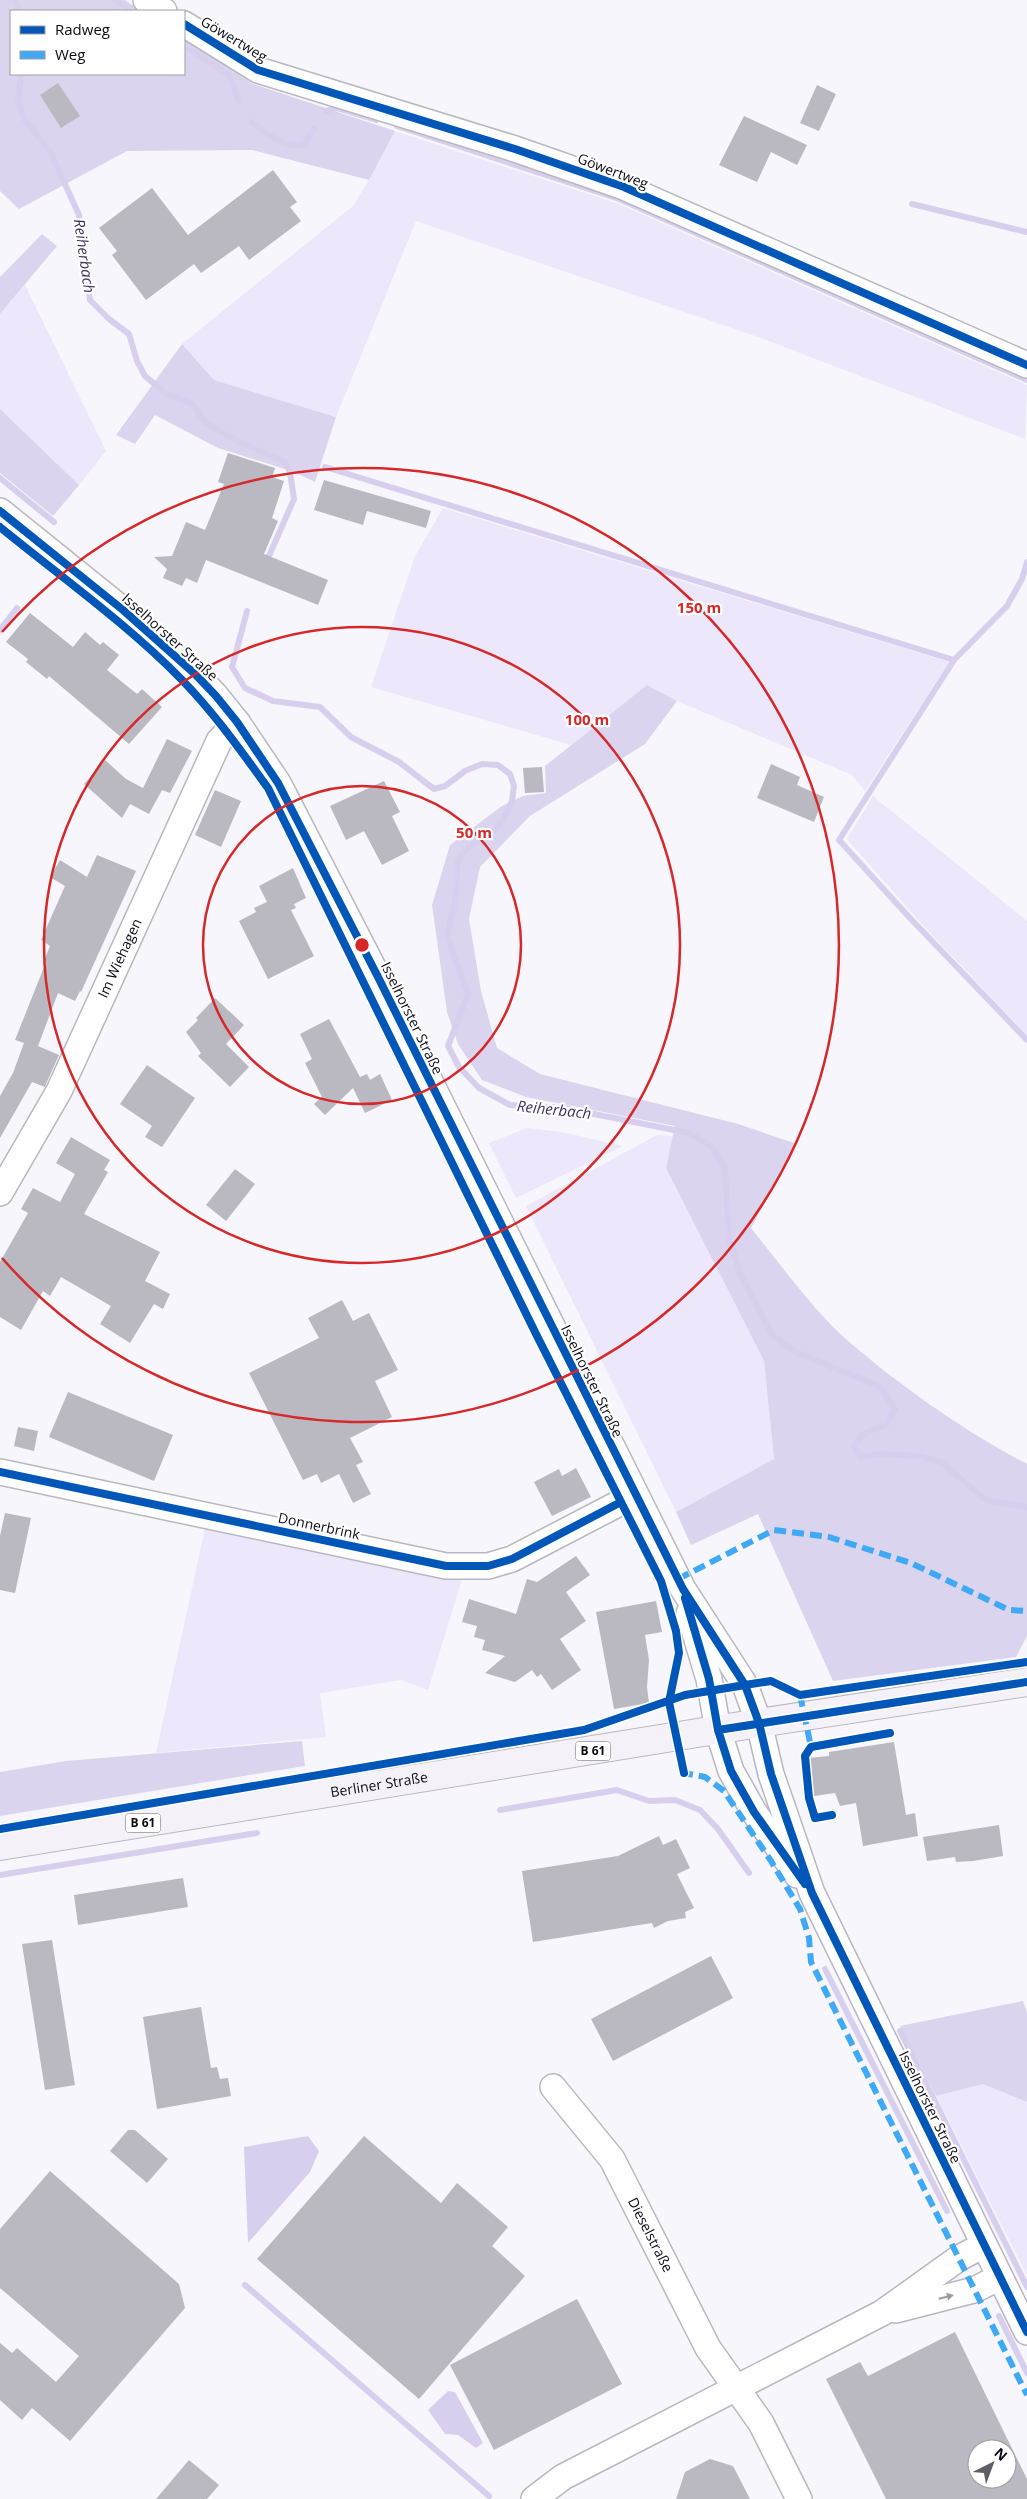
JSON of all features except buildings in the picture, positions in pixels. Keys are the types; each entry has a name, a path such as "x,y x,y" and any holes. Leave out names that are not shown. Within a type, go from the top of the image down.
{"main road":[{"name":"B 61","path":"759,1723 1027,1682"},
{"name":"Berliner Straße","path":"0,1846 759,1723"}],"street":[{"path":"146,0 162,10"},
{"name":"Göwertweg","path":"185,25 258,70 515,149 624,187 1027,365"},
{"name":"Isselhorster Straße","path":"0,511 158,641 216,696 237,722 263,760 298,818 682,1588 745,1684 759,1723 771,1774 812,1893 1027,2332"},
{"name":"Im Wiehagen","path":"0,1193 59,1091 219,741 237,722"},
{"name":"Donnerbrink","path":"0,1472 446,1566 488,1566 512,1559 635,1495"},
{"name":"Isselhorster Straße","path":"682,1588 709,1679 718,1730 731,1771 754,1812 812,1893"},
{"name":"Dieselstraße","path":"553,2087 612,2159 708,2348 761,2423 800,2499"},
{"path":"534,2499 562,2477 882,2313 958,2258 984,2245"},
{"path":"882,2313 974,2290 1000,2276"}],"shaded area":[{"path":"0,0 125,0 140,10 10,10 10,75 185,75 185,40 253,84 395,131 369,180 252,150 127,151 19,209 0,191"},
{"path":"395,131 619,204 1027,385 1025,439 761,338 416,221 336,417 214,380 182,344 353,206"},
{"path":"42,234 57,246 0,314 0,277"},
{"path":"25,285 106,451 79,485 0,409 0,314"},
{"path":"182,344 214,380 336,417 315,482 294,472 218,448 155,415 135,444 116,435"},
{"path":"0,409 79,485 53,516 0,473"},
{"path":"443,508 949,662 865,791 852,775 677,701 647,685 571,745 371,687 415,556"},
{"path":"647,685 677,701 645,744 530,816 480,867 469,919 481,991 497,1048 540,1074 738,1124 797,1144 751,1228 810,1301 848,1341 890,1375 957,1423 1027,1464 1027,1636 1016,1657 833,1681 758,1514 691,1545 676,1512 774,1459 764,1361 666,1168 675,1126 526,1097 482,1080 458,1044 447,1012 432,905 450,845 502,806 523,796 546,793 545,766"},
{"path":"873,796 1027,921 1027,1035 918,920 847,839"},
{"path":"527,1128 562,1132 623,1146 516,1198 489,1143"},
{"path":"657,1135 674,1136 666,1168 764,1361 774,1459 676,1512 526,1206"},
{"path":"206,1524 463,1576 428,1690 401,1680 320,1693 326,1737 156,1753"},
{"path":"302,1741 305,1766 0,1816 0,1772 66,1761"},
{"path":"1023,2001 1027,2013 1027,2102 983,2084 936,2096 900,2026"},
{"path":"983,2084 1027,2102 1027,2275 936,2096"},
{"path":"308,2136 319,2151 310,2172 248,2243 244,2147"},
{"path":"448,2391 455,2392 483,2443 476,2448 458,2435 445,2434 428,2410"}],"waterway":[{"name":"Reiherbach","path":"15,0 19,10"},
{"path":"115,0 131,10"},
{"path":"185,46 229,75 239,102"},
{"name":"Reiherbach","path":"21,75 18,101 25,120 51,153 79,215 90,300 109,319 129,334 137,361 145,376 165,393 192,404 206,423 237,441 285,462 290,472 294,499 269,556"},
{"path":"326,111 337,108 376,120"},
{"path":"252,122 276,140 296,146 303,145 314,129"},
{"path":"397,126 619,199 1027,380"},
{"path":"912,204 1027,232"},
{"path":"325,467 954,660"},
{"path":"0,478 54,522"},
{"path":"1027,562 1022,579 1007,606 954,660 839,840 909,917 1027,1040"},
{"path":"0,630 17,608"},
{"name":"Reiherbach","path":"247,611 232,667 245,688 273,701 320,707 351,737 399,762 434,789 445,786 465,771 482,764 498,765 510,774 514,786 512,801 504,818 494,832 466,849 457,864 456,897 447,936 468,994 448,1046 459,1067 479,1088 510,1105 564,1108 689,1133 711,1146 725,1167 729,1239 740,1273 772,1335 796,1352 879,1386 895,1409 886,1425 863,1434 854,1446 860,1457 879,1454 919,1456 941,1462 986,1500 1027,1507"},
{"path":"500,1810 617,1790 649,1801 675,1800 700,1810 718,1829 749,1873"},
{"path":"0,1875 257,1833"},
{"path":"825,1969 947,2211"},
{"path":"900,2031 1027,2287"},
{"path":"245,2285 489,2496"},
{"path":"999,2316 1027,2373"}],"marked path":[{"path":"678,1579 774,1530 829,1537 911,1563 1009,1610 1027,1611"},
{"path":"800,1695 811,1747"},
{"path":"684,1770 684,1773 705,1777 724,1791 771,1861 800,1909 809,1938 811,1962 1027,2395"}],"cycle path":[{"path":"185,25 258,70 515,149 624,187 1027,365"},
{"path":"0,511 123,610 195,674 237,722 278,783 378,977 683,1589 745,1685 759,1723 771,1774 812,1893 1027,2332"},
{"path":"0,527 118,621 183,681 206,706 268,788 537,1336 661,1581 676,1631 679,1653 669,1702 684,1773"},
{"path":"0,1472 446,1566 488,1566 512,1559 621,1502"},
{"path":"685,1598 709,1679 718,1730 731,1771 754,1812 805,1884"},
{"path":"0,1829 584,1730 685,1695 745,1685 771,1681 800,1695 1027,1662"},
{"path":"718,1730 1027,1682"},
{"path":"832,1815 815,1818 809,1798 805,1756 811,1747 890,1733"}]}
